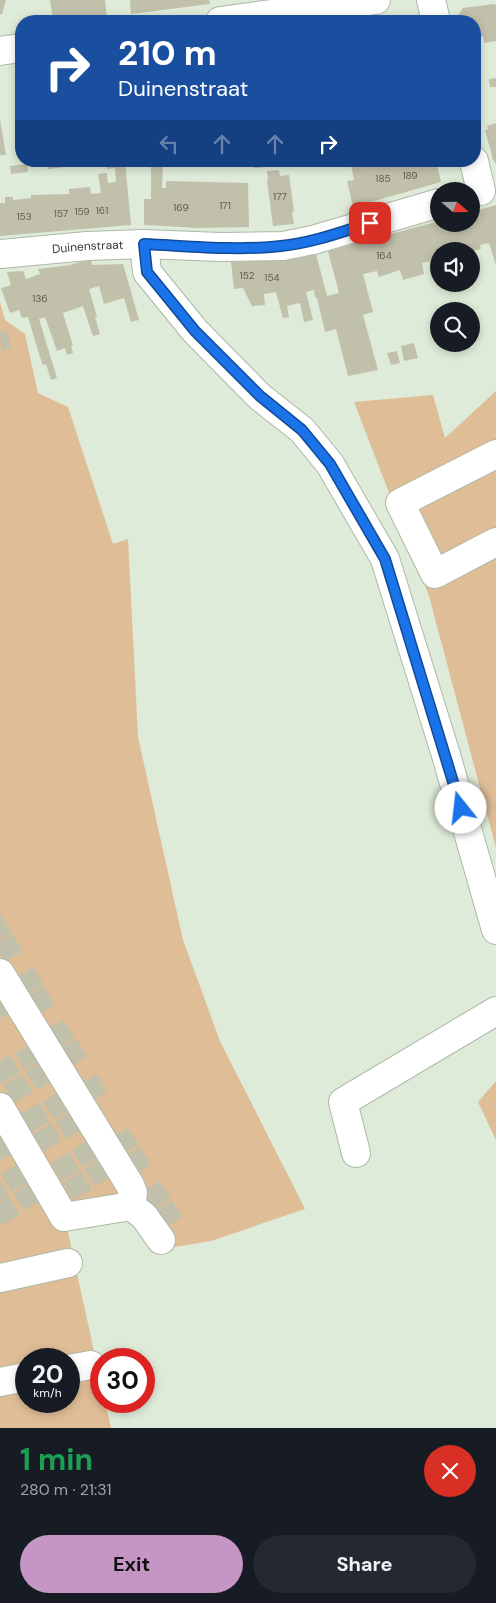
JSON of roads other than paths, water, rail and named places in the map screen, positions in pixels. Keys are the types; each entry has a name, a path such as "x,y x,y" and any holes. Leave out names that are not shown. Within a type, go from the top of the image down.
{"street":[{"path":"431,0 435,15"},
{"path":"263,15 363,1"},
{"path":"0,51 15,49"},
{"path":"476,167 483,190"},
{"name":"Duinenstraat","path":"0,254 87,246 144,244 244,248 283,246 313,240 430,206"},
{"path":"144,244 147,272 195,331 260,396 302,430 330,464 385,559 446,755 496,930"},
{"path":"496,454 400,503 435,574 496,542"},
{"path":"0,973 130,1185 133,1193 131,1206"},
{"path":"356,1153 343,1102 496,1011"},
{"path":"0,1107 64,1217 131,1206 144,1216 161,1240"},
{"path":"0,1278 68,1263"},
{"path":"0,1382 15,1379"}]}
